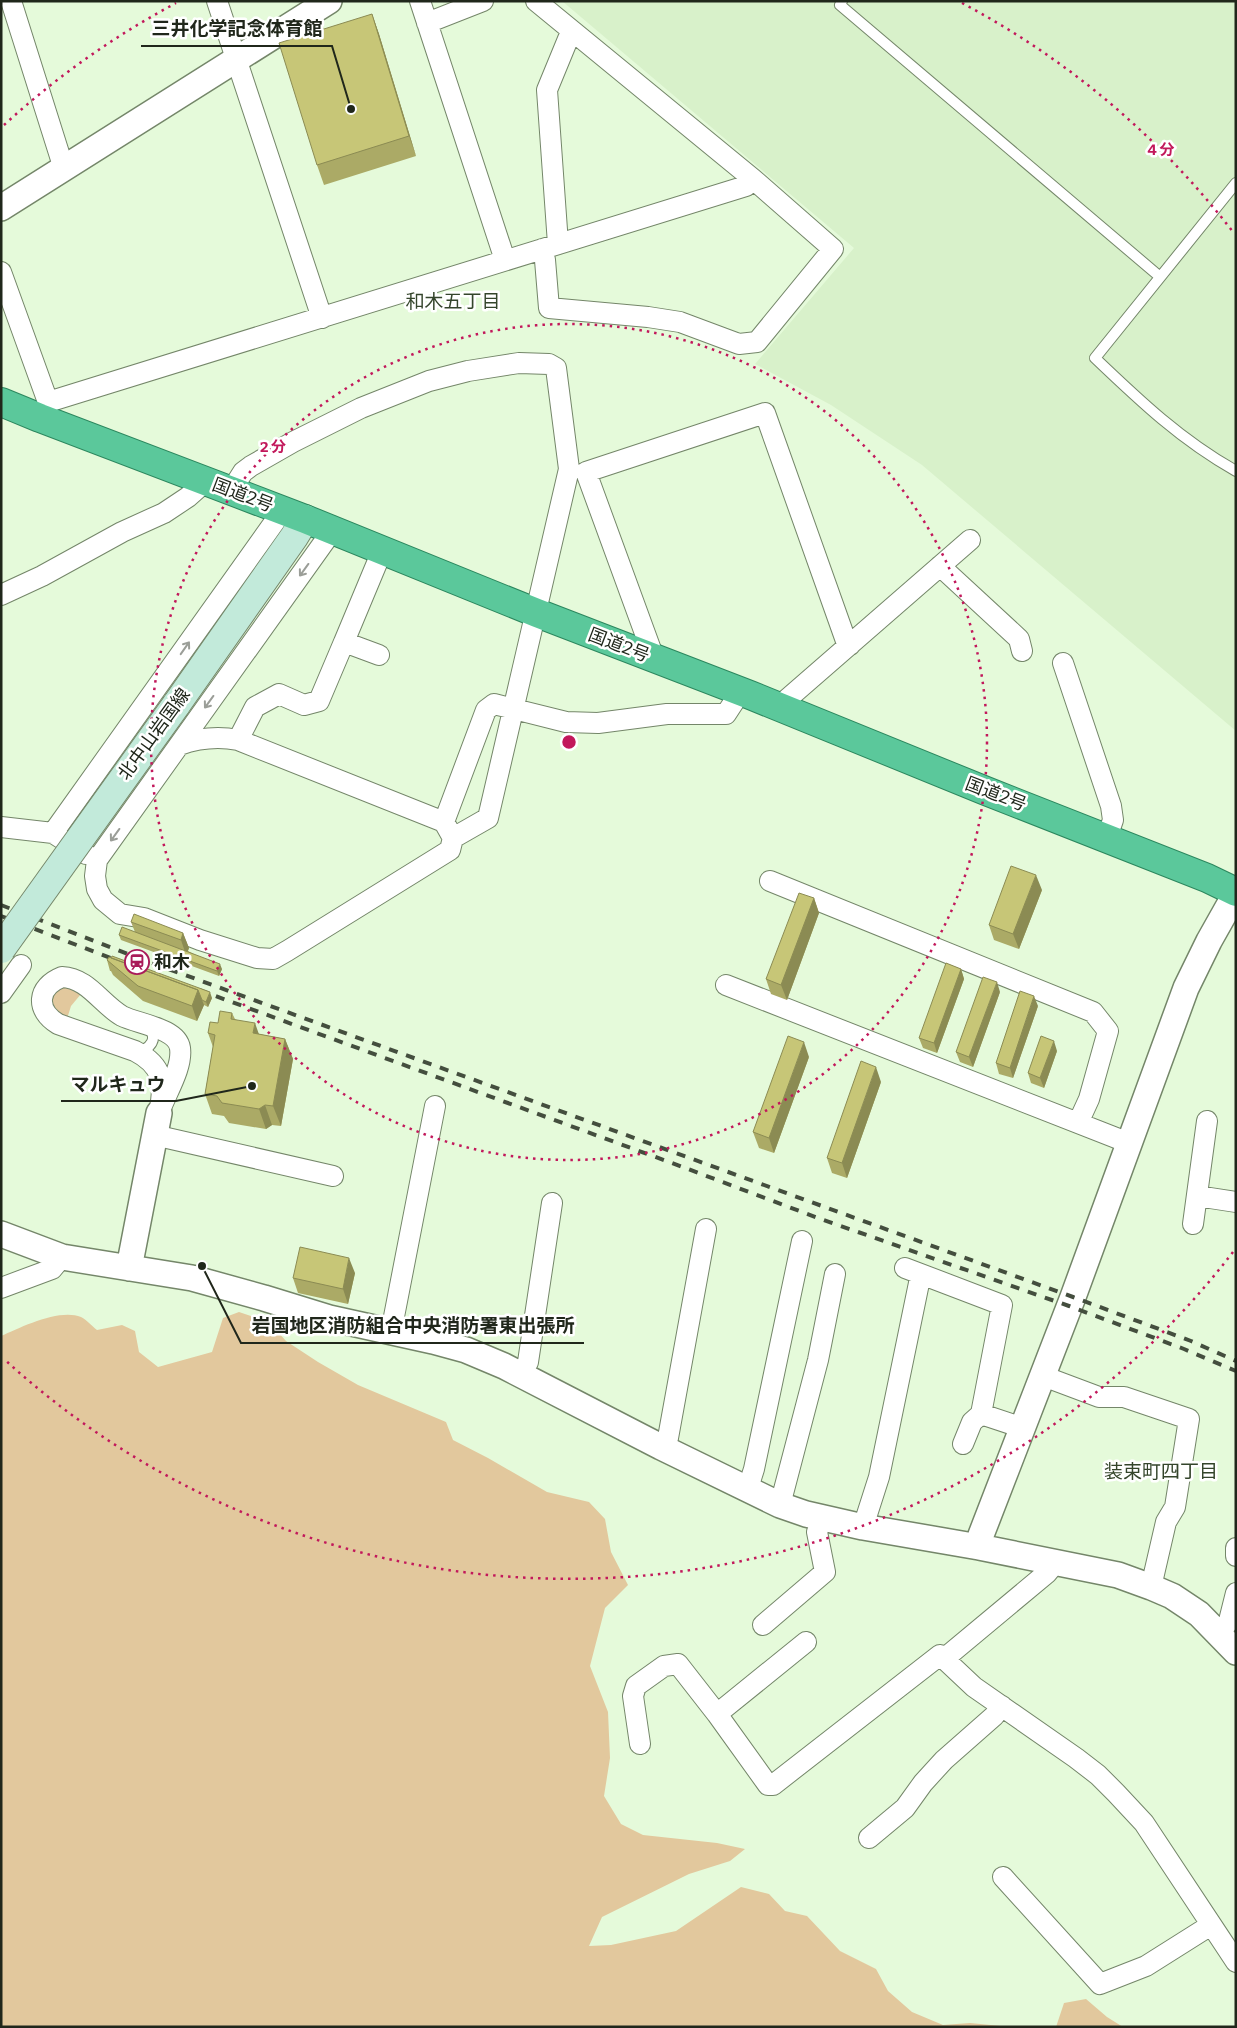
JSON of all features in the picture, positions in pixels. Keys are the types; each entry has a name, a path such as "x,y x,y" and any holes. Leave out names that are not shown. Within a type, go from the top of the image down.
{"highway":[{"name":"国道2号","path":"5,407 44,410 206,481 294,514 537,614 741,691 1207,878 1236,893"}],"main road":[{"name":"北中山岩国線","path":"11,957 176,705 294,537 294,514"}],"street":[{"path":"11,1 64,169"},
{"path":"217,1 322,318"},
{"path":"1,208 329,1"},
{"path":"420,1 504,260"},
{"path":"427,23 483,1"},
{"path":"536,1 754,179 834,249 757,342 739,344 672,320 549,308 545,260 550,246 547,90 568,39 573,32"},
{"path":"1,272 44,410 322,318 746,186 754,179"},
{"path":"178,745 195,739 223,737 238,740 448,830 488,818 570,468 556,368 549,364 519,363 468,371 429,381 360,408 251,466 243,472 232,491"},
{"path":"654,658 586,472 765,413 846,641 850,645"},
{"path":"1,595 42,576 122,532 164,513 188,498 206,481"},
{"path":"53,833 126,731 294,514"},
{"path":"332,531 97,860 95,876 97,889 103,900 120,914 144,918 200,940 257,958 273,959 450,850 448,830 486,710 494,704 566,722 598,723 667,714 726,714 741,691"},
{"path":"782,709 785,701 970,540"},
{"path":"238,740 255,707 279,694 304,705 319,701 382,551"},
{"path":"940,566 1019,639 1022,651"},
{"path":"344,642 379,655"},
{"path":"1063,664 1111,806 1114,820 1107,838"},
{"path":"1,827 53,833 97,860"},
{"path":"770,881 1092,1012 1108,1031 1089,1099 1078,1123"},
{"path":"979,1547 981,1535 1043,1376 1186,988 1208,941 1236,893"},
{"path":"1,993 11,957"},
{"path":"129,1268 163,1086 154,1064 145,1056 49,1019 43,1010 42,1000 45,989 52,981 62,977 72,978 82,983 118,1014 166,1032 175,1038 180,1047 180,1058 156,1124"},
{"path":"726,985 1129,1143"},
{"path":"391,1332 435,1106"},
{"path":"1193,1224 1207,1120"},
{"path":"156,1124 333,1176"},
{"path":"1197,1196 1236,1202"},
{"path":"521,1375 528,1362 552,1203"},
{"path":"661,1447 668,1438 706,1229"},
{"path":"2,1235 62,1257 192,1278 329,1318 466,1350 521,1375 661,1447 780,1505 822,1519 863,1528 979,1547 1118,1574 1172,1596 1199,1614 1236,1652"},
{"path":"748,1488 754,1469 802,1241"},
{"path":"1,1288 52,1269 62,1257"},
{"path":"863,1528 879,1476 919,1283 913,1272 1002,1305 981,1414 972,1422 962,1444"},
{"path":"780,1505 818,1360 835,1274"},
{"path":"1043,1376 1099,1397 1124,1397 1189,1420 1175,1507 1166,1522 1151,1587"},
{"path":"981,1414 1023,1428"},
{"path":"763,1625 825,1572 817,1532 822,1519"},
{"path":"1236,1548 1236,1556"},
{"path":"945,1658 1047,1573 1056,1562"},
{"path":"1219,1634 1228,1621 1236,1592"},
{"path":"717,1714 806,1642"},
{"path":"640,1744 633,1696 636,1686 664,1666 678,1664 682,1666 768,1785 773,1785 940,1655 974,1687 1098,1774 1144,1823 1236,1962"},
{"path":"868,1838 905,1808 923,1783 944,1760 994,1716 1002,1706"},
{"path":"1004,1876 1100,1984 1146,1966 1211,1925"}],"lane":[{"path":"842,1 840,5 1159,276"},
{"path":"1236,184 1159,276 1095,358 1154,414 1214,459 1236,471"},
{"path":"135,1051 144,1051 151,1046 154,1038 151,1030 144,1025"}],"shaded area":[{"path":"562,1 1236,1 1236,731 922,465 831,405 755,364 854,248"},
{"path":"68,985 81,994 71,1006 66,1022 58,1014 51,1000 54,992"},
{"path":"239,1312 269,1322 286,1341 358,1385 446,1422 453,1440 547,1492 589,1502 605,1519 611,1552 628,1585 605,1608 590,1666 608,1712 610,1758 604,1796 621,1824 643,1835 717,1843 745,1849 730,1861 689,1874 602,1917 589,1946 611,1945 676,1931 741,1887 769,1894 785,1911 807,1916 840,1951 876,1969 888,1991 912,2012 943,2025 970,2023 1011,2027 1,2027 1,1336 41,1320 62,1315 72,1315 83,1318 97,1330 122,1325 135,1331 139,1352 158,1367 212,1352 223,1318"},
{"path":"1086,1999 1107,2017 1123,2027 1056,2027 1064,2003"}],"building":[{"path":"372,14 409,136 317,165 279,43"},
{"path":"1011,866 1036,875 1013,934 989,925"},
{"path":"799,893 814,898 781,985 766,979"},
{"path":"134,914 183,933 181,940 131,922"},
{"path":"122,927 220,964 217,971 119,935"},
{"path":"112,956 210,992 206,1002 202,1000 198,990 111,958"},
{"path":"109,957 198,990 192,1006 138,986 107,960"},
{"path":"946,963 961,969 934,1043 919,1038"},
{"path":"983,977 997,982 969,1057 956,1052"},
{"path":"1020,991 1034,996 1010,1068 996,1063"},
{"path":"220,1011 232,1013 231,1019 255,1023 253,1033 285,1039 273,1106 265,1105 259,1109 222,1103 217,1096 205,1094 215,1035 208,1033 210,1022 218,1023"},
{"path":"788,1036 804,1042 769,1138 753,1132"},
{"path":"1041,1036 1054,1041 1040,1078 1028,1073"},
{"path":"861,1061 876,1067 842,1163 827,1158"},
{"path":"300,1247 349,1258 343,1289 293,1278"}],"railway":[{"path":"1,905 138,958 1073,1297 1191,1341 1236,1361"},
{"path":"1,916 121,962"},
{"path":"199,990 818,1218 1069,1306 1184,1349 1236,1371"}],"place":[{"name":"三井化学記念体育館","path":"351,109"},
{"name":"和木","path":"137,962"},
{"name":"マルキュウ","path":"252,1086"},
{"name":"岩国地区消防組合中央消防署東出張所","path":"202,1266"}],"district":[{"name":"和木五丁目","path":"453,301"},
{"name":"装束町四丁目","path":"1161,1471"}]}
